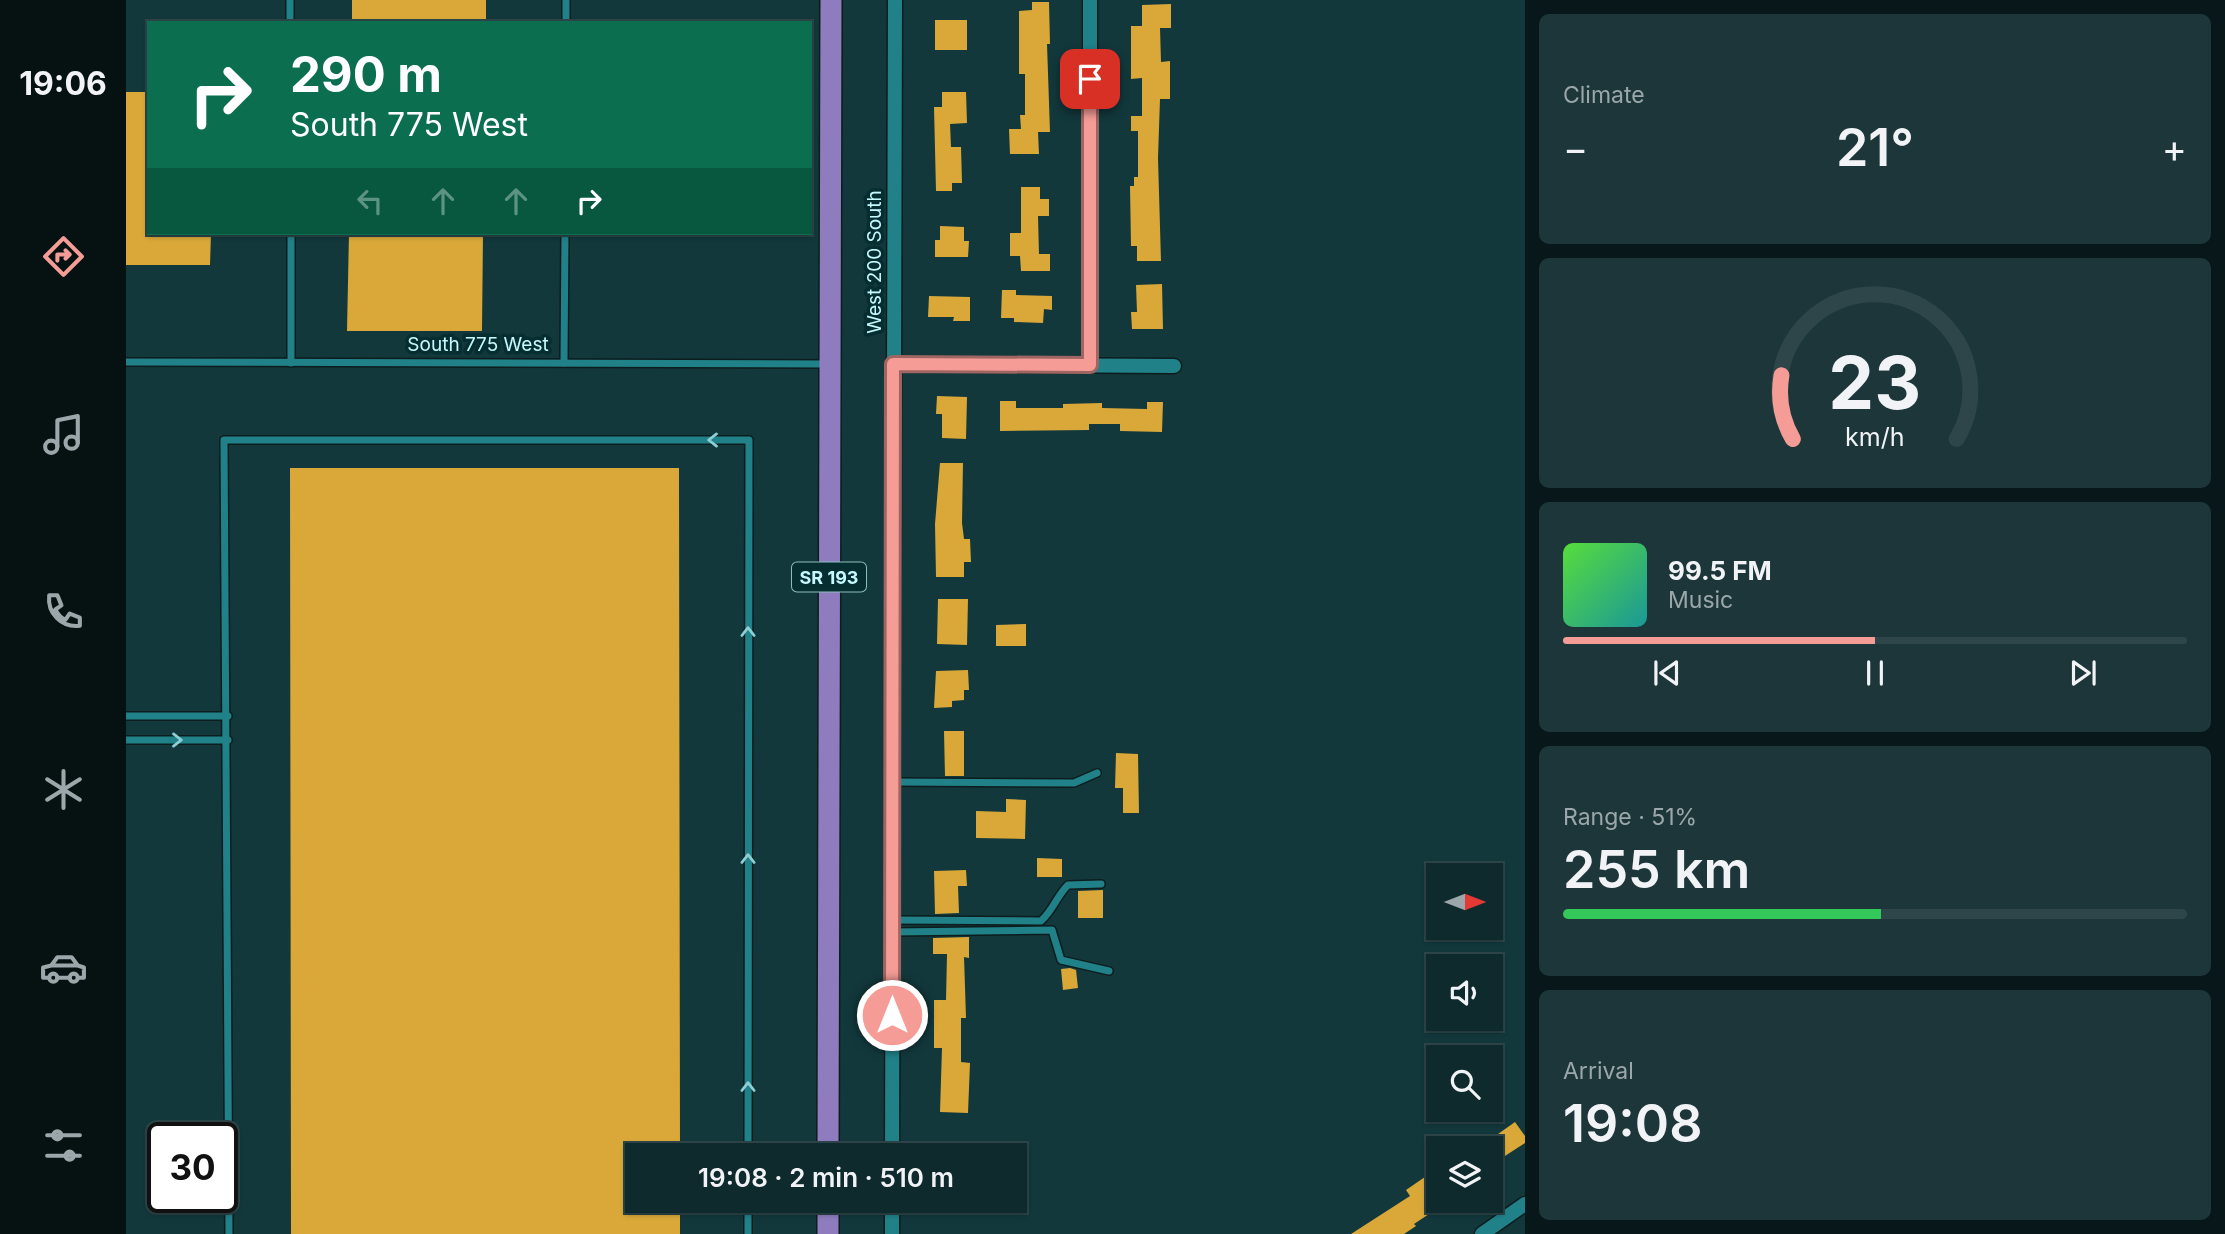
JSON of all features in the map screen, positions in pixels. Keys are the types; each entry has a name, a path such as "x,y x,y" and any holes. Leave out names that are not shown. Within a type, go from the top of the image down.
{"main road":[{"name":"SR 193","path":"828,1143 831,0"},
{"path":"828,1213 828,1234"}],"street":[{"name":"West 200 South","path":"892,1143 895,0"},
{"path":"1090,0 1090,365"},
{"path":"893,364 1174,366"},
{"path":"1482,1234 1525,1204"},
{"path":"892,1213 892,1234"}],"lane":[{"path":"290,0 290,21"},
{"path":"566,0 566,21"},
{"path":"291,235 291,363"},
{"path":"564,363 565,235"},
{"name":"South 775 West","path":"126,362 830,364"},
{"path":"229,1234 228,716 224,440 749,440 748,1143"},
{"path":"126,716 228,716"},
{"path":"126,740 228,740"},
{"path":"893,782 1074,783 1097,773"},
{"path":"893,925 1041,921 1054,909 1060,893 1068,885 1101,884"},
{"path":"893,925 1052,930 1061,960 1109,971"},
{"path":"748,1213 748,1234"}],"building":[{"path":"352,0 486,0 486,21 352,21"},
{"path":"1032,2 1049,2 1050,44 1047,44 1050,132 1038,132 1039,154 1010,154 1009,129 1021,129 1020,115 1025,115 1025,74 1019,74 1019,11 1032,10"},
{"path":"1171,4 1171,28 1160,28 1161,62 1170,61 1170,99 1160,99 1158,158 1161,261 1137,261 1137,246 1131,246 1130,186 1134,186 1134,177 1138,177 1138,131 1131,131 1131,116 1142,116 1142,78 1131,79 1131,26 1142,26 1142,5"},
{"path":"935,20 967,20 967,50 935,50"},
{"path":"126,92 147,92 147,235 211,235 210,265 126,265"},
{"path":"942,92 966,92 967,123 950,124 951,147 961,147 962,183 952,183 952,191 936,191 934,107 942,107"},
{"path":"1021,187 1040,187 1040,199 1049,199 1049,216 1038,216 1039,254 1050,254 1050,271 1021,271 1020,256 1010,256 1010,233 1021,233"},
{"path":"940,226 964,227 964,241 969,241 968,257 935,257 935,240 940,240"},
{"path":"349,235 483,235 482,331 347,331"},
{"path":"1162,284 1163,329 1132,329 1131,312 1137,312 1136,285"},
{"path":"1002,290 1016,290 1016,295 1052,296 1052,310 1044,309 1043,323 1014,322 1014,318 1001,318"},
{"path":"929,296 970,297 970,321 953,321 954,317 928,317"},
{"path":"937,396 967,397 966,439 942,438 942,414 936,414"},
{"path":"1000,401 1016,401 1016,408 1063,408 1063,404 1102,403 1102,408 1147,409 1147,402 1163,402 1162,432 1120,431 1120,424 1089,424 1089,430 1000,431"},
{"path":"940,463 963,463 962,523 964,539 970,539 971,562 964,562 964,577 936,577 935,524"},
{"path":"290,468 679,468 680,1143 625,1143 625,1213 680,1213 680,1234 291,1234"},
{"path":"938,599 968,599 967,645 937,644"},
{"path":"1026,624 1026,646 996,646 996,625"},
{"path":"968,670 969,690 964,690 964,700 952,701 952,707 934,708 936,671"},
{"path":"944,731 964,731 964,776 945,776"},
{"path":"1116,753 1138,754 1139,813 1123,813 1123,788 1115,788"},
{"path":"1006,799 1026,800 1025,839 976,838 976,811 1006,812"},
{"path":"1037,858 1062,859 1062,877 1037,877"},
{"path":"966,870 967,886 958,886 959,913 935,914 934,871"},
{"path":"1103,890 1103,918 1078,918 1078,891"},
{"path":"969,937 969,958 964,957 966,1018 961,1018 961,1062 970,1063 968,1113 940,1112 942,1048 934,1048 934,1000 946,1000 947,954 933,954 933,938"},
{"path":"1061,969 1076,970 1078,988 1063,990"},
{"path":"1515,1122 1525,1136 1525,1143 1503,1157 1503,1136 1495,1136"},
{"path":"1426,1176 1426,1213 1430,1213 1414,1224 1416,1226 1404,1234 1351,1234 1410,1196 1406,1190"}],"route":[{"path":"892,1015 893,364 1090,365 1090,79"}]}
